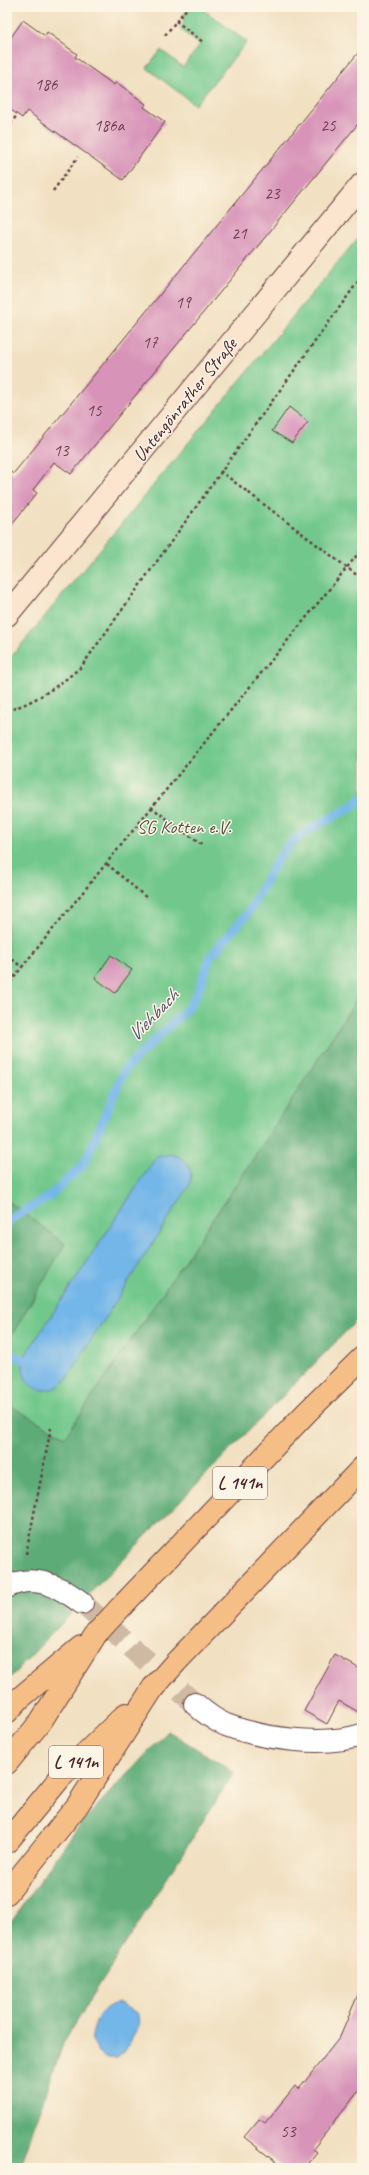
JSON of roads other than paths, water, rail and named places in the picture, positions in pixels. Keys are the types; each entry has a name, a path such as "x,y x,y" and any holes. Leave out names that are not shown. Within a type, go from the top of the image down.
{"highway":[{"name":"L 141n","path":"7,1763 41,1721 96,1634 307,1412 362,1358"},
{"name":"L 141n","path":"7,1842 60,1778 152,1688 362,1468"},
{"path":"7,1712 20,1698 96,1634"},
{"path":"7,1893 77,1806 152,1688"}],"street":[{"name":"Untengönrather Straße","path":"7,615 362,184"},
{"path":"17,1585 43,1582 54,1584 82,1602"},
{"path":"195,1704 210,1717 225,1724 265,1735 322,1740 362,1735"}],"water":[{"path":"171,1154 181,1158 188,1166 191,1175 189,1186 67,1378 59,1386 50,1389 41,1390 34,1387 28,1382 24,1374 23,1365 26,1354 153,1162 157,1157"},
{"path":"119,2002 138,2014 139,2026 125,2051 117,2058 105,2058 98,2052 91,2040 99,2016 106,2008"}],"waterway":[{"name":"Viehbach","path":"7,1225 12,1218 50,1196 84,1164 125,1069 186,1010 196,996 211,956 248,913 277,860 293,841 307,831 353,806 362,798"},
{"path":"7,1352 24,1360"}],"tunnel":[{"path":"82,1603 195,1704"}],"park label":[{"name":"SG Kotten e.V.","path":"184,827"}]}
